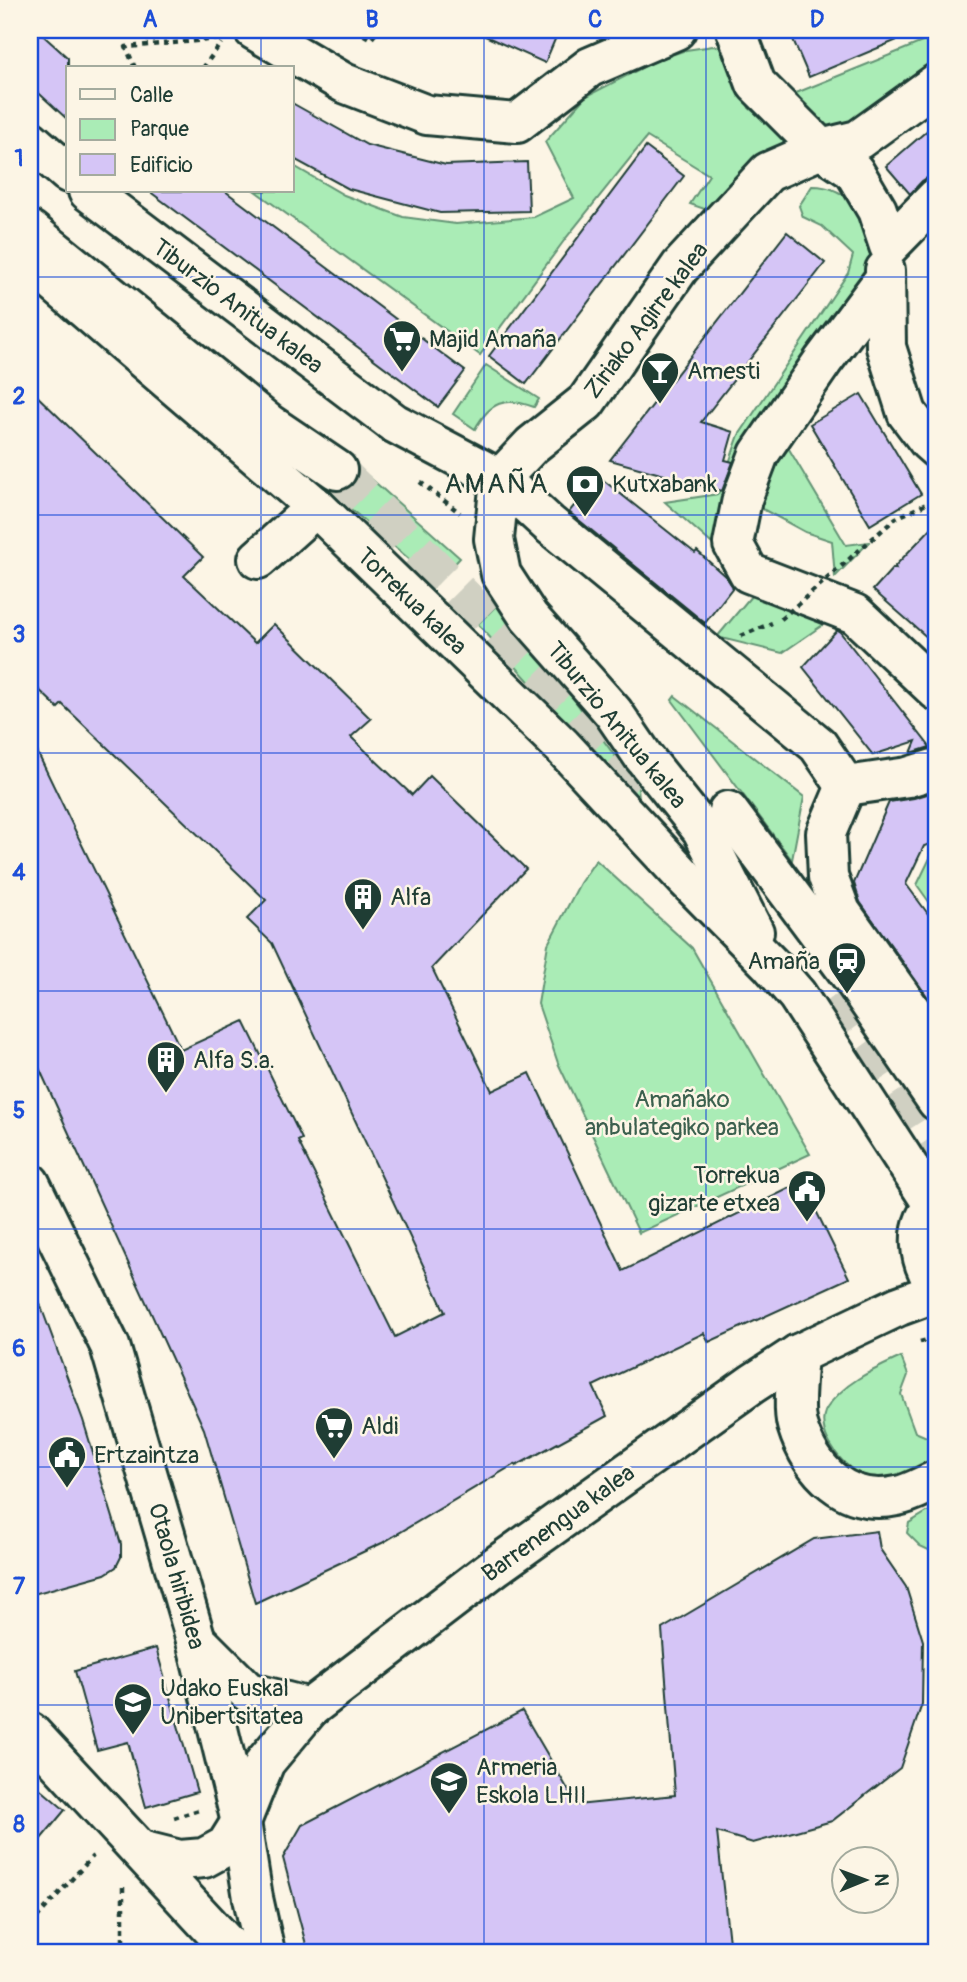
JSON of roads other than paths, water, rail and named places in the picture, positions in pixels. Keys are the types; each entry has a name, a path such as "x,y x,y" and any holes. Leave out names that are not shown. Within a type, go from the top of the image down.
{"street":[{"path":"254,30 344,83 427,115 517,123 590,67 676,30"},
{"path":"736,30 756,85 821,149 854,172 877,210 887,262 886,347 907,413 937,449"},
{"name":"Ziriako Agirre kalea","path":"500,479 532,445 586,402 680,267 768,172 821,149 858,140 937,83"},
{"path":"30,140 66,171"},
{"name":"Tiburzio Anitua kalea","path":"89,192 394,423 500,479 549,524 818,745 846,786"},
{"path":"937,197 887,262 759,454 742,499 733,544 749,573 855,614 937,691"},
{"path":"30,230 269,424 337,470"},
{"name":"Torrekua kalea","path":"30,262 316,507 562,746 685,878 771,965"},
{"name":"Tiburzio Anitua kalea","path":"500,479 494,539 501,574 529,617 613,712 702,830 771,965"},
{"path":"258,559 316,507"},
{"path":"937,768 908,777 846,786 826,833 828,877 841,912 937,1047"},
{"path":"728,811 851,976 937,1101"},
{"path":"771,965 797,995 936,1205 921,1236 921,1254 926,1272 937,1289"},
{"name":"Otaola hiribidea","path":"30,1183 110,1346 196,1640 240,1822 265,1952"},
{"name":"Barrenengua kalea","path":"140,1850 180,1860 204,1857 226,1846 240,1822 265,1762 310,1708 505,1560 752,1384 798,1354 937,1289"},
{"path":"798,1354 797,1424 817,1466 836,1486 858,1497 897,1497 937,1480"},
{"path":"196,1640 248,1692 310,1708"},
{"path":"30,1732 234,1952"}],"tunnel":[{"path":"337,470 652,786"},
{"path":"822,1005 864,1061 937,1174"}],"place":[{"name":"Majid Amaña","path":"402,373"},
{"name":"Amesti","path":"660,405"},
{"name":"Kutxabank","path":"585,518"},
{"name":"Alfa","path":"363,931"},
{"name":"Amaña","path":"847,995"},
{"name":"Alfa S.a.","path":"166,1094"},
{"name":"Torrekua gizarte etxea","path":"807,1223"},
{"name":"Aldi","path":"334,1460"},
{"name":"Ertzaintza","path":"67,1489"},
{"name":"Udako Euskal Unibertsitatea","path":"133,1736"},
{"name":"Armeria Eskola LHII","path":"449,1815"}],"district":[{"name":"AMAÑA","path":"497,483"}],"park label":[{"name":"Amañako anbulategiko parkea","path":"682,1113"}]}
